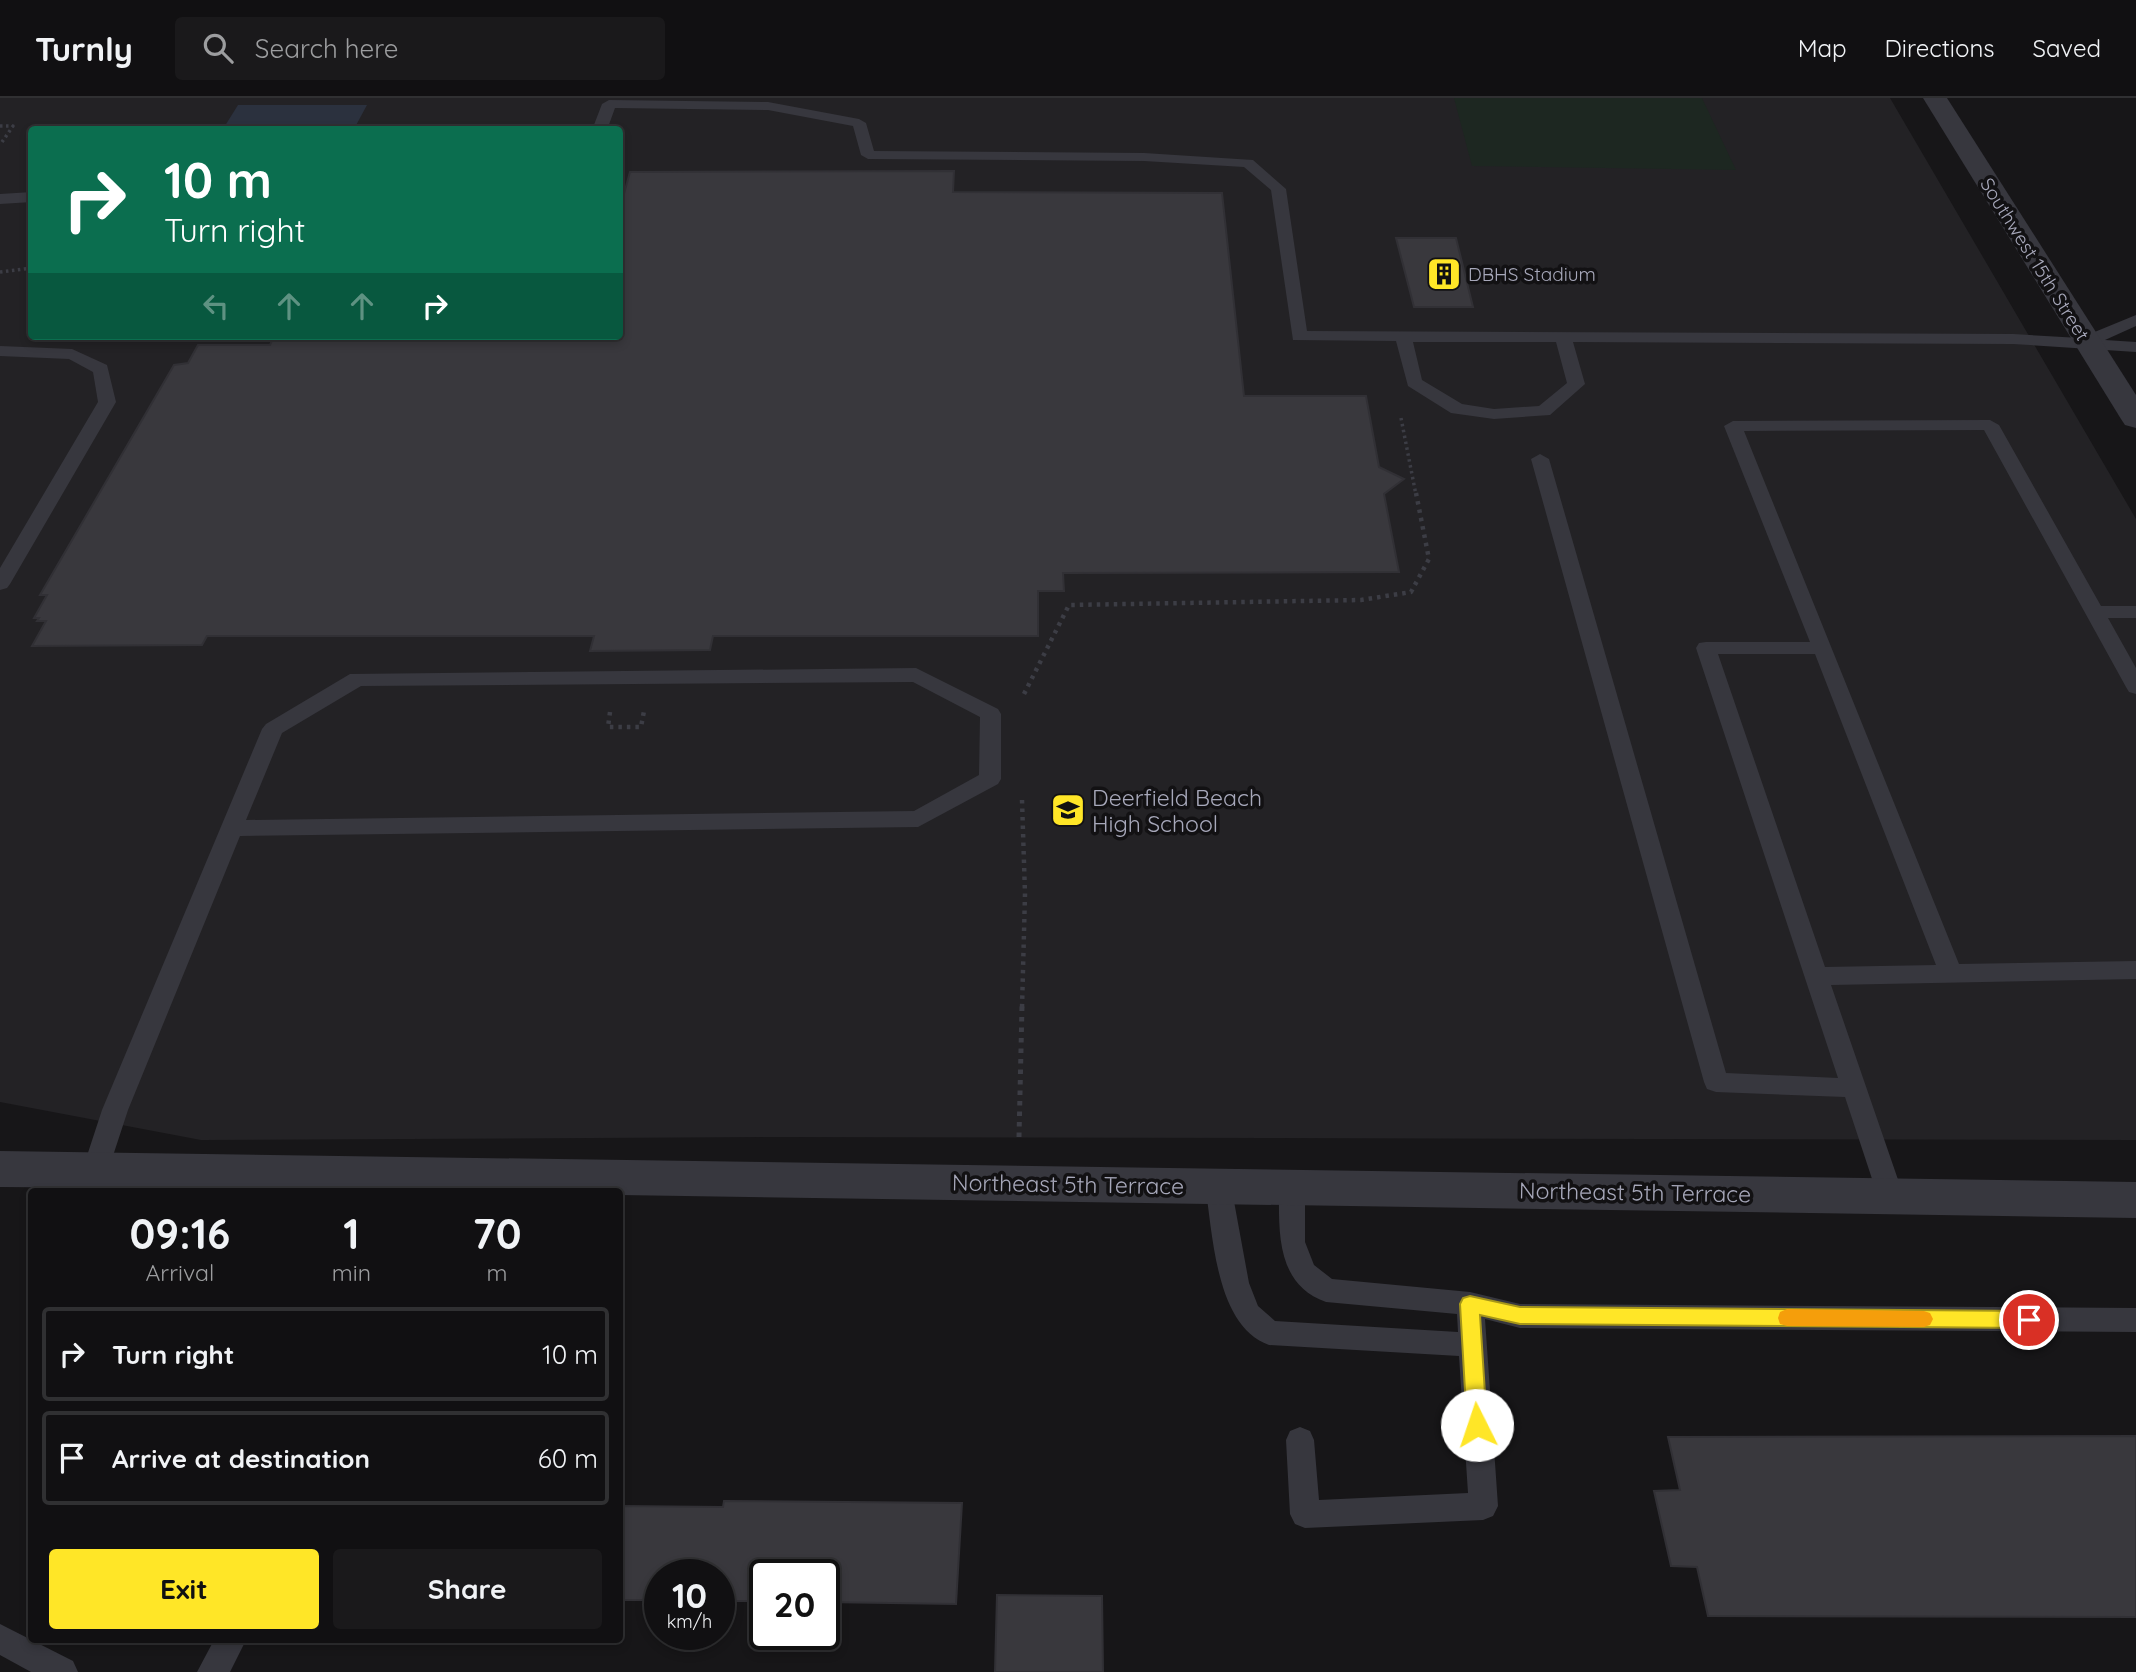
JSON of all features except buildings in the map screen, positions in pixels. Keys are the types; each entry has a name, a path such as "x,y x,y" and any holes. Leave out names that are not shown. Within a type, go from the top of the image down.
{"street":[{"name":"Southwest 15th Street","path":"1935,98 2136,419"},
{"name":"Northeast 5th Terrace","path":"0,1170 94,1171 378,1183 1218,1185 2136,1200"}],"lane":[{"path":"600,126 608,104 768,106 859,123 868,155 1144,158 1248,163 1278,189 1299,336 2013,338 2136,347"},
{"path":"0,200 28,197"},
{"path":"2086,342 2136,320"},
{"path":"1404,338 1415,382 1457,409 1494,414 1544,411 1576,384 1563,338"},
{"path":"0,351 72,354 101,369 107,402 0,584"},
{"path":"1951,974 1733,426 1990,425 2136,687"},
{"path":"1539,459 1716,1082 1854,1088"},
{"path":"2095,612 2136,612"},
{"path":"1823,648 1706,648 1891,1196"},
{"path":"94,1171 115,1110 273,729 357,678 916,675 991,714 990,779 918,818 232,828"},
{"path":"1816,976 2136,970"},
{"path":"1218,1185 1235,1283 1248,1314 1269,1333 1472,1345"},
{"path":"1292,1186 1292,1242 1304,1272 1326,1290 1470,1304 1520,1316 2136,1321"},
{"path":"1300,1440 1305,1514 1483,1506 1470,1304"},
{"path":"0,1640 62,1672"},
{"path":"213,1672 229,1643"}],"path":[{"path":"0,126 13,126 0,145"},
{"path":"0,272 28,268"},
{"path":"1020,702 1069,605 1361,600 1411,592 1429,559 1400,413"},
{"path":"1019,1137 1025,894 1022,798"}],"shaded area":[{"name":"Deerfield Beach High School","path":"0,98 1890,98 2136,519 2136,1140 780,1137 201,1140 0,1102"},
{"path":"1454,98 1702,98 1736,170 1472,166"}],"water":[{"path":"238,105 367,105 356,126 225,126"}],"slow traffic":[{"path":"1787,1318 1924,1319"}],"place":[{"name":"DBHS Stadium","path":"1444,274"},
{"name":"Deerfield Beach High School","path":"1068,810"}],"route":[{"path":"1477,1425 1470,1304 1520,1316 2029,1320"}]}
